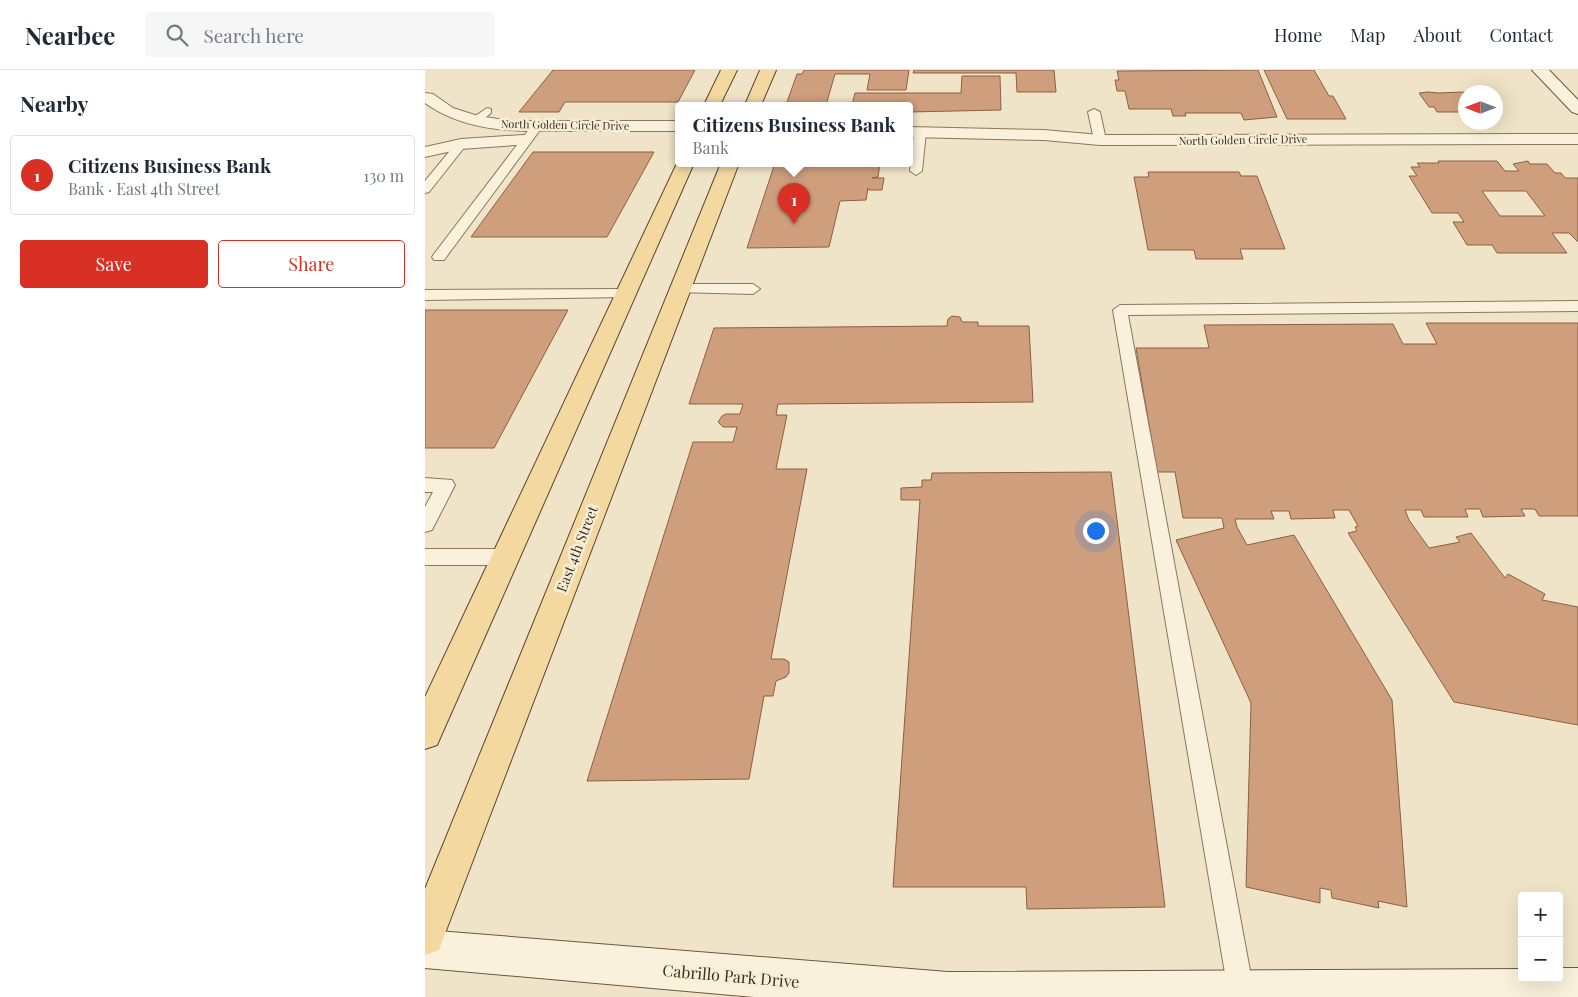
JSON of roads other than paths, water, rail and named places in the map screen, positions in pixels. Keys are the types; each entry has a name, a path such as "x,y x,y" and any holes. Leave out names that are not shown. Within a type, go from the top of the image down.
{"main road":[{"path":"713,102 729,70"},
{"path":"754,102 768,70"},
{"path":"425,733 683,167"},
{"name":"East 4th Street","path":"425,936 728,167"}],"street":[{"path":"1540,70 1578,108"},
{"name":"North Golden Circle Drive","path":"426,99 447,111 481,116 512,126 675,126"},
{"name":"North Golden Circle Drive","path":"915,132 1044,135 1100,140 1578,139"},
{"name":"North Golden Circle Drive","path":"425,152 461,144 527,140 675,137"},
{"name":"Cabrillo Park Drive","path":"425,949 948,994 1578,988"}],"lane":[{"path":"1094,112 1100,140"},
{"path":"439,257 537,126"},
{"path":"915,132 916,170"},
{"path":"425,189 461,144"},
{"path":"680,289 753,289"},
{"path":"425,295 625,294"},
{"path":"1240,992 1120,310 1578,306"},
{"path":"425,485 446,485 425,524"},
{"path":"425,557 506,557"}],"place":[{"name":"Citizens Business Bank","path":"794,224"}]}
